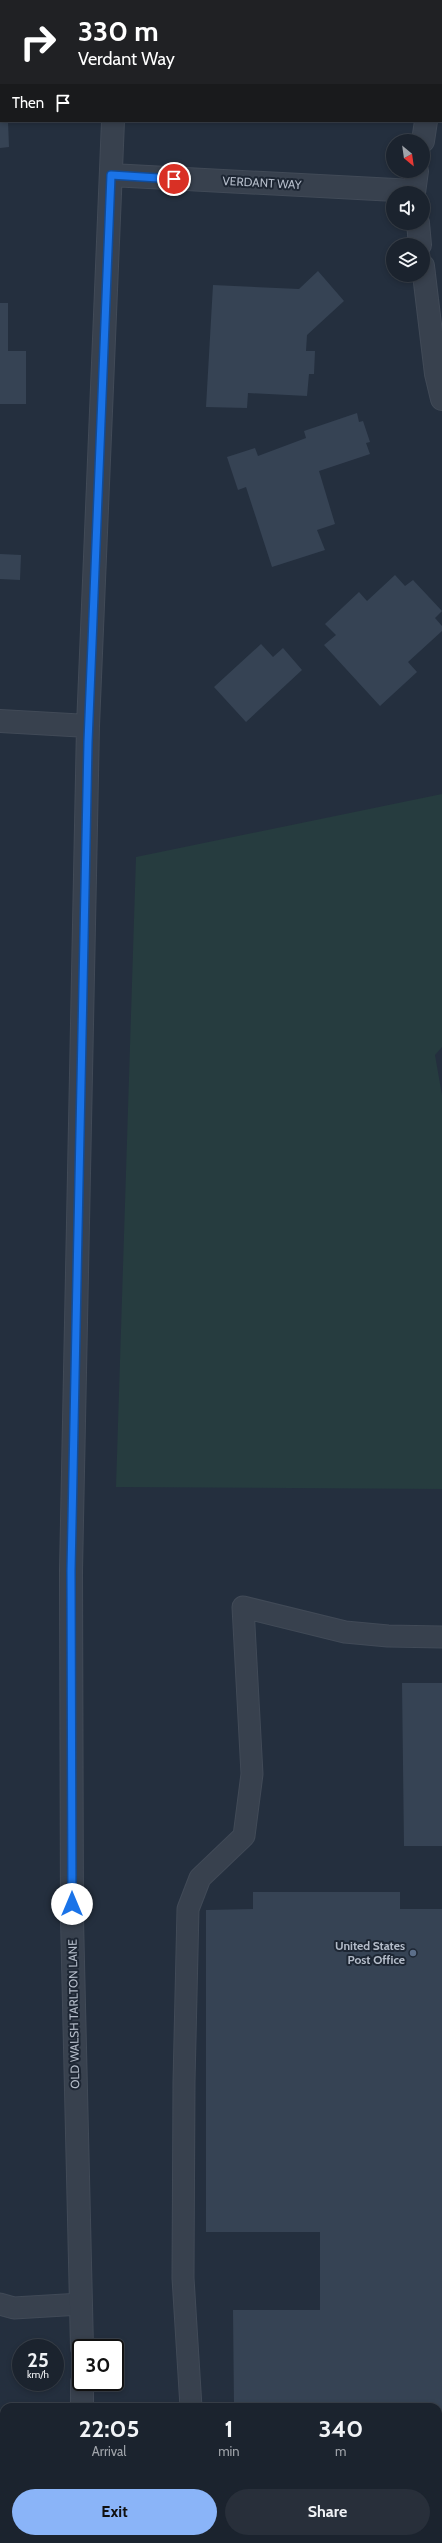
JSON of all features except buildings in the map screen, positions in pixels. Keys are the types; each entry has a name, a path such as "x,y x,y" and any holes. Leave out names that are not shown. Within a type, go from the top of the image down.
{"street":[{"name":"OLD WALSH TARLTON LANE","path":"82,2339 72,1919 71,1571 88,726 114,122"},
{"path":"424,134 426,122"},
{"name":"VERDANT WAY","path":"111,175 415,185"},
{"path":"425,282 436,374 442,399"},
{"path":"0,721 88,726"},
{"path":"82,2391 82,2403"}],"lane":[{"path":"192,2403 183,2278 184,2082 188,1909 200,1878 244,1836 252,1774 243,1607 345,1632 388,1636 442,1637"},
{"path":"0,2304 14,2308 81,2304"}],"green space":[{"path":"442,794 442,1047 435,1055 442,1095 442,1489 116,1487 136,857"}],"place":[{"name":"United States Post Office","path":"413,1953"}],"route":[{"path":"72,1904 71,1571 88,742 111,175 174,179"}]}
